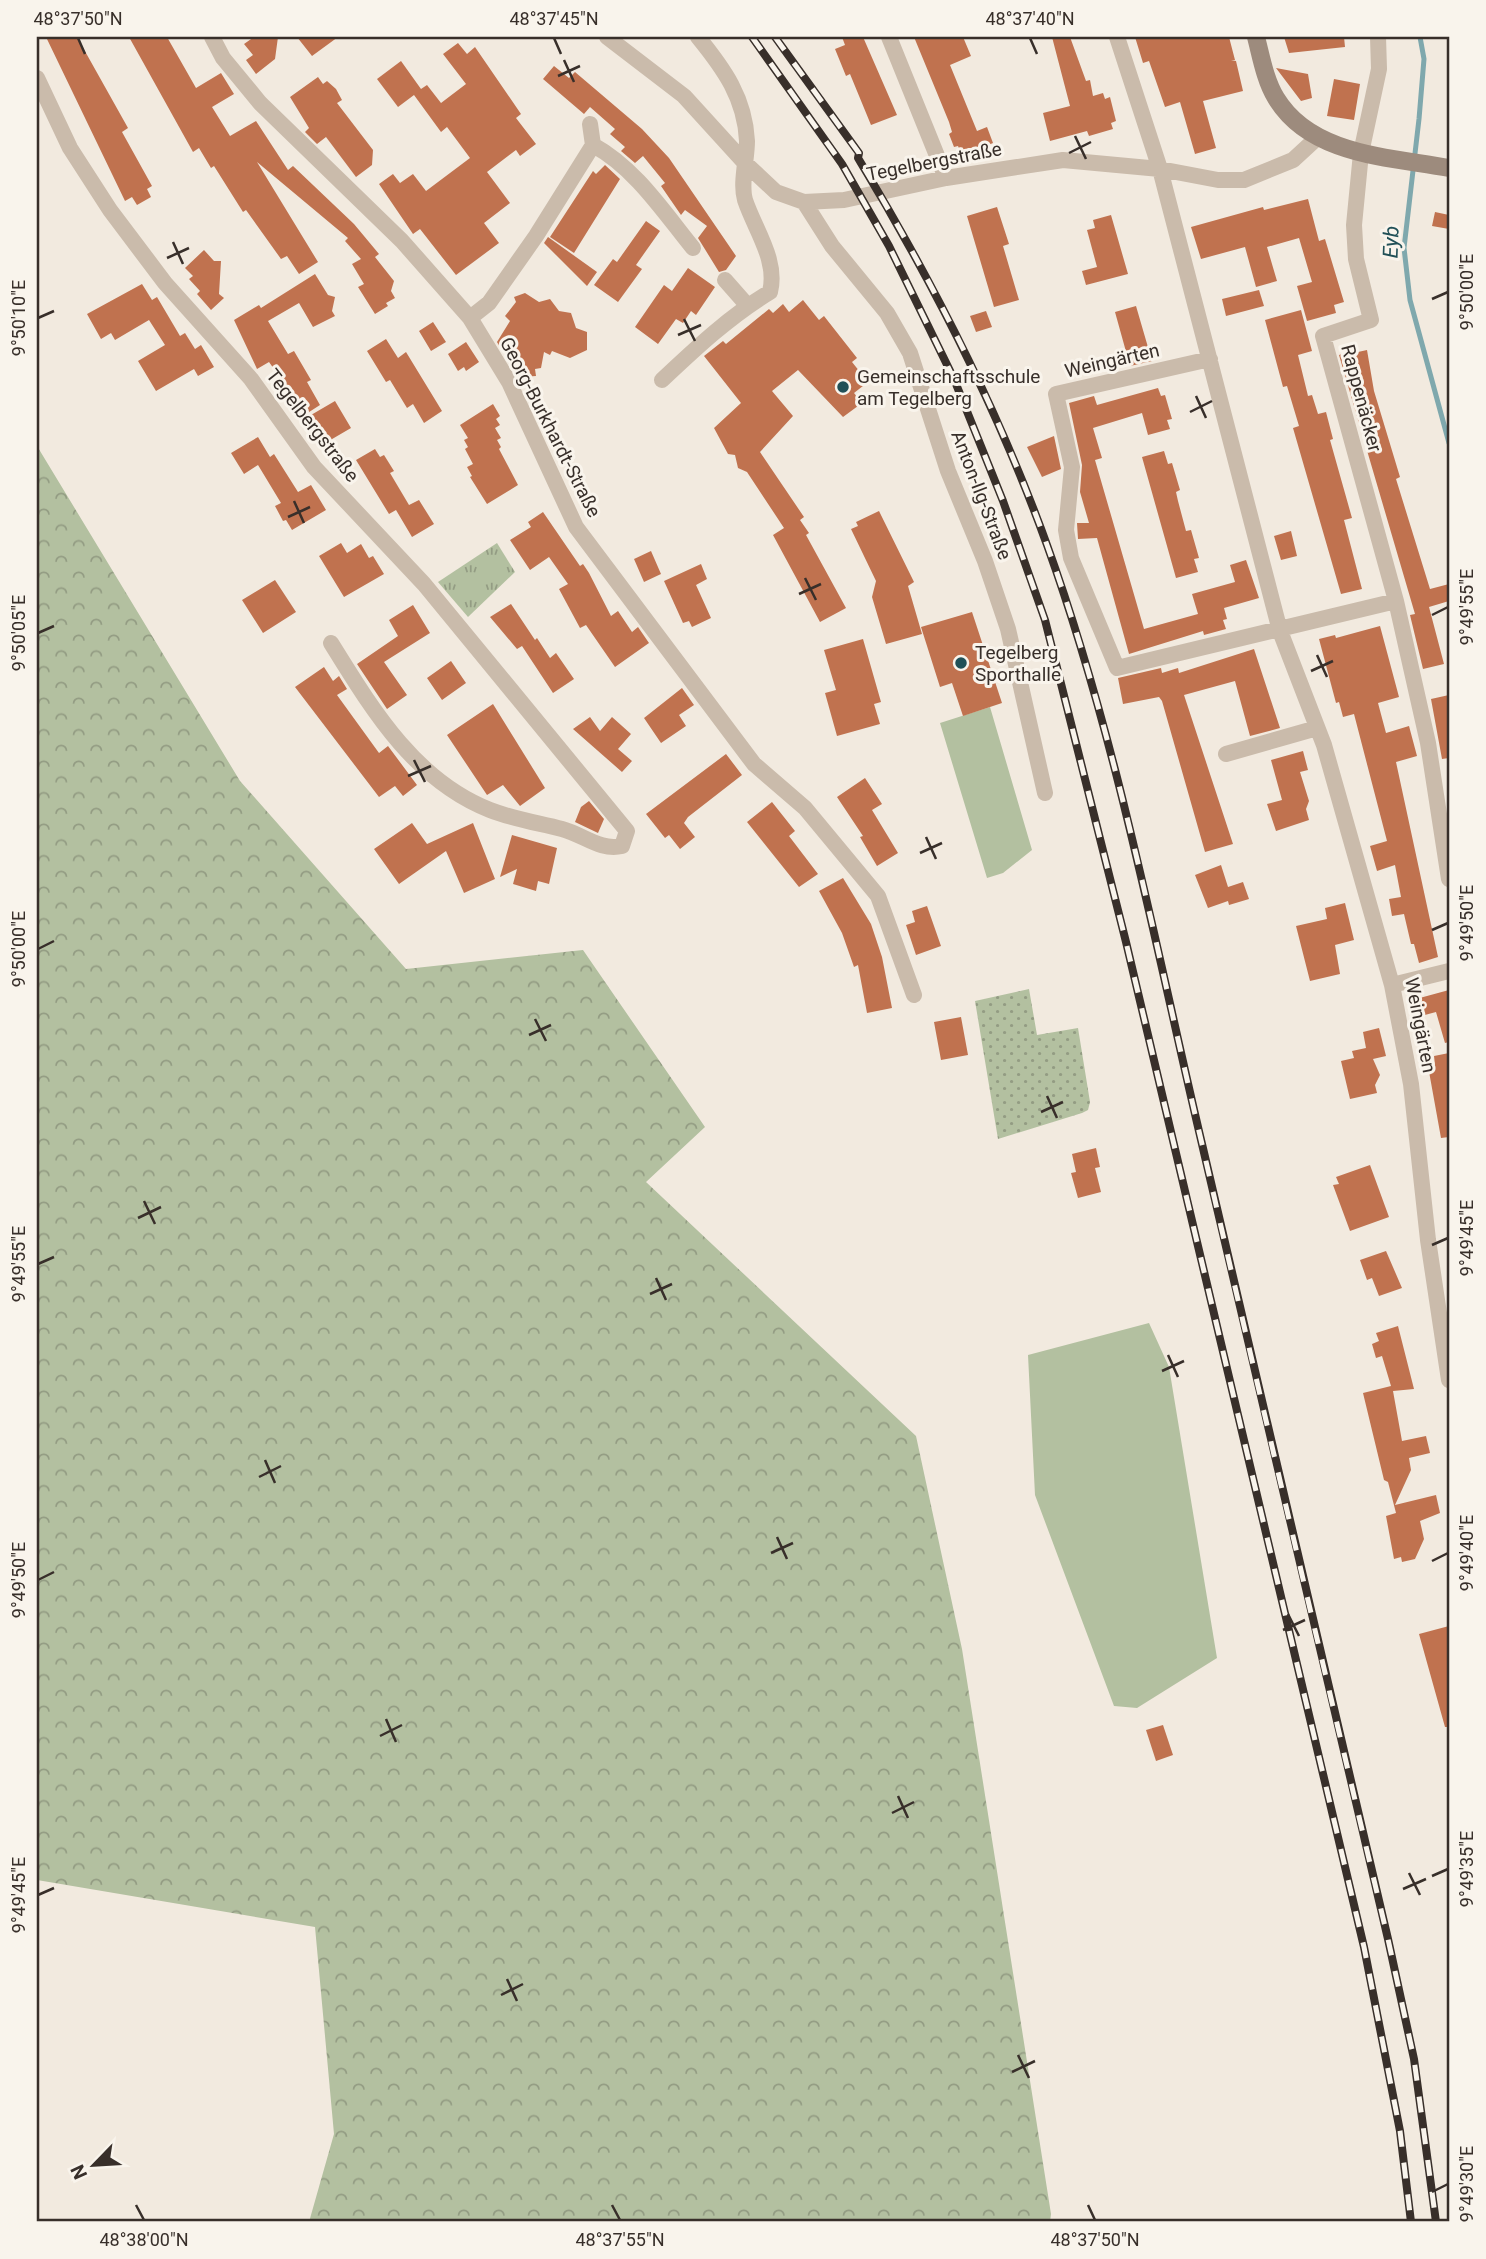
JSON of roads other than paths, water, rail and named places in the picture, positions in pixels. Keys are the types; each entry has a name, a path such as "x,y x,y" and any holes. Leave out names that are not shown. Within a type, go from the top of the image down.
{"main road":[{"path":"1256,37 1276,98 1318,136 1361,153 1448,168"}],"street":[{"name":"Georg-Burkhardt-Straße","path":"212,37 223,58 260,103 402,241 470,318 509,382 576,527 754,764 805,808 878,896 914,995"},
{"name":"Tegelbergstraße","path":"607,37 684,96 745,163 776,192 804,202 844,200 946,178 1063,160 1160,169 1218,180 1244,180 1293,160 1318,136"},
{"path":"662,380 695,348 747,306 770,292 773,278 768,256 744,197 743,112 730,78 698,37"},
{"path":"890,37 946,178"},
{"name":"Weingärten","path":"1117,37 1160,169 1280,631 1317,728 1372,907 1392,985 1411,1084 1428,1240 1449,1380"},
{"path":"1361,153 1379,69 1378,37"},
{"name":"Tegelbergstraße","path":"37,78 70,148 110,210 149,262 251,379 314,467 424,584 627,831 622,846 608,849 576,833 490,810 431,777 376,714 331,643"},
{"path":"470,318 489,303 505,282 593,145 590,124"},
{"path":"593,145 613,156 639,182 693,248"},
{"name":"Rappenäcker","path":"1361,153 1354,225 1356,259 1371,320 1323,336 1396,601 1428,743 1449,879"},
{"name":"Anton-Ilg-Straße","path":"804,202 832,246 887,313 910,353 948,471 985,561 1009,629 1045,793"},
{"path":"725,280 747,306"},
{"name":"Weingärten","path":"1210,359 1056,394 1072,467 1066,530 1071,558 1118,668 1280,631"},
{"path":"1280,631 1396,601"},
{"path":"1226,754 1317,728"},
{"path":"1392,985 1449,971"}],"waterway":[{"name":"Eyb","path":"1420,37 1424,59 1404,248 1410,300 1449,443"}],"railway":[{"path":"752,37 842,164 889,246 954,379 1003,501 1045,620 1126,942 1364,1947 1400,2131 1411,2222"},
{"path":"775,37 859,153 858,158 938,299 985,395 1028,494 1072,618 1133,843 1388,1939 1414,2059 1436,2222"}],"place":[{"name":"Gemeinschaftsschule am Tegelberg","path":"843,387"},
{"name":"Tegelberg Sporthalle","path":"961,663"}]}
